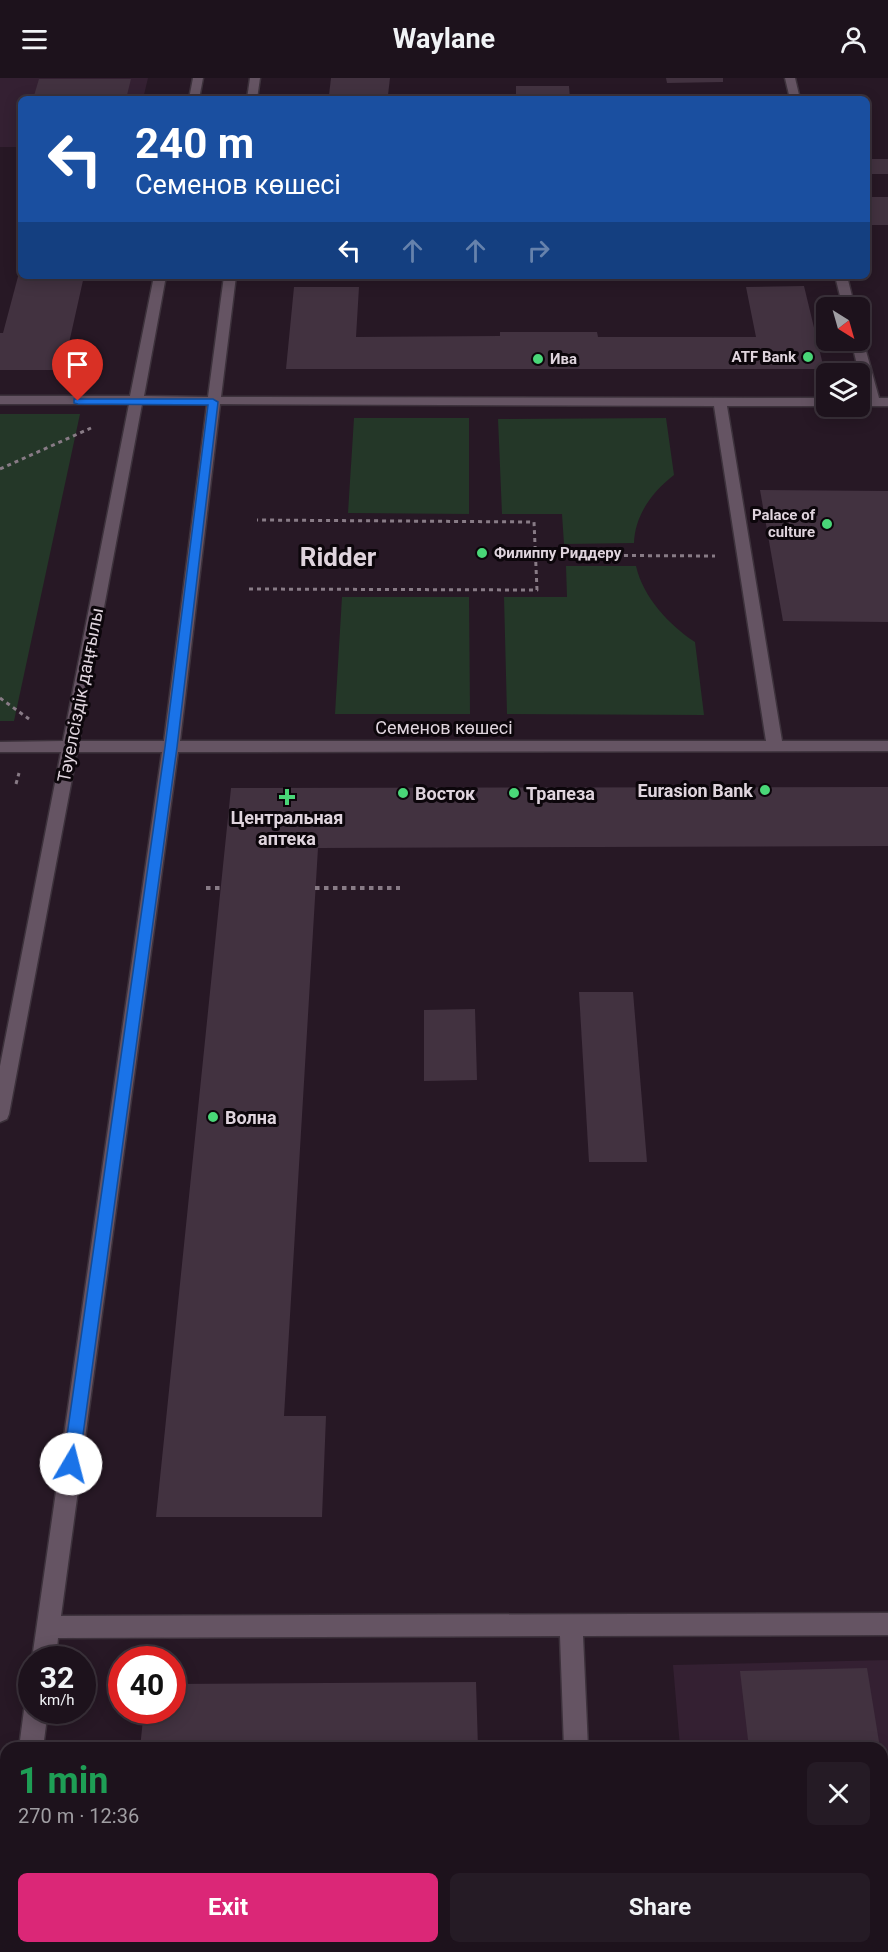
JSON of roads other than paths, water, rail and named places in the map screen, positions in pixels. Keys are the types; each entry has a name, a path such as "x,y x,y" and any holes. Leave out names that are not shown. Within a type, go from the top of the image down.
{"street":[{"path":"195,96 198,78"},
{"path":"252,96 255,78"},
{"path":"790,78 794,96"},
{"name":"Тәуелсіздік даңғылы","path":"0,1114 159,279"},
{"path":"46,1646 171,747 230,279"},
{"path":"842,279 846,297"},
{"path":"0,400 816,402"},
{"path":"720,402 775,746"},
{"path":"870,402 888,402"},
{"name":"Семенов көшесі","path":"0,747 888,746"},
{"path":"571,1624 576,1742"},
{"path":"48,1627 888,1624"},
{"path":"32,1742 34,1724"}],"place":[{"name":"ATF Bank","path":"808,357"},
{"name":"Ива","path":"538,359"},
{"name":"Palace of culture","path":"827,524"},
{"name":"Филиппу Риддеру","path":"482,553"},
{"name":"Eurasion Bank","path":"765,790"},
{"name":"Восток","path":"403,793"},
{"name":"Трапеза","path":"514,793"},
{"name":"Центральная аптека","path":"287,797"},
{"name":"Волна","path":"213,1117"}],"district":[{"name":"Ridder","path":"338,557"}]}
